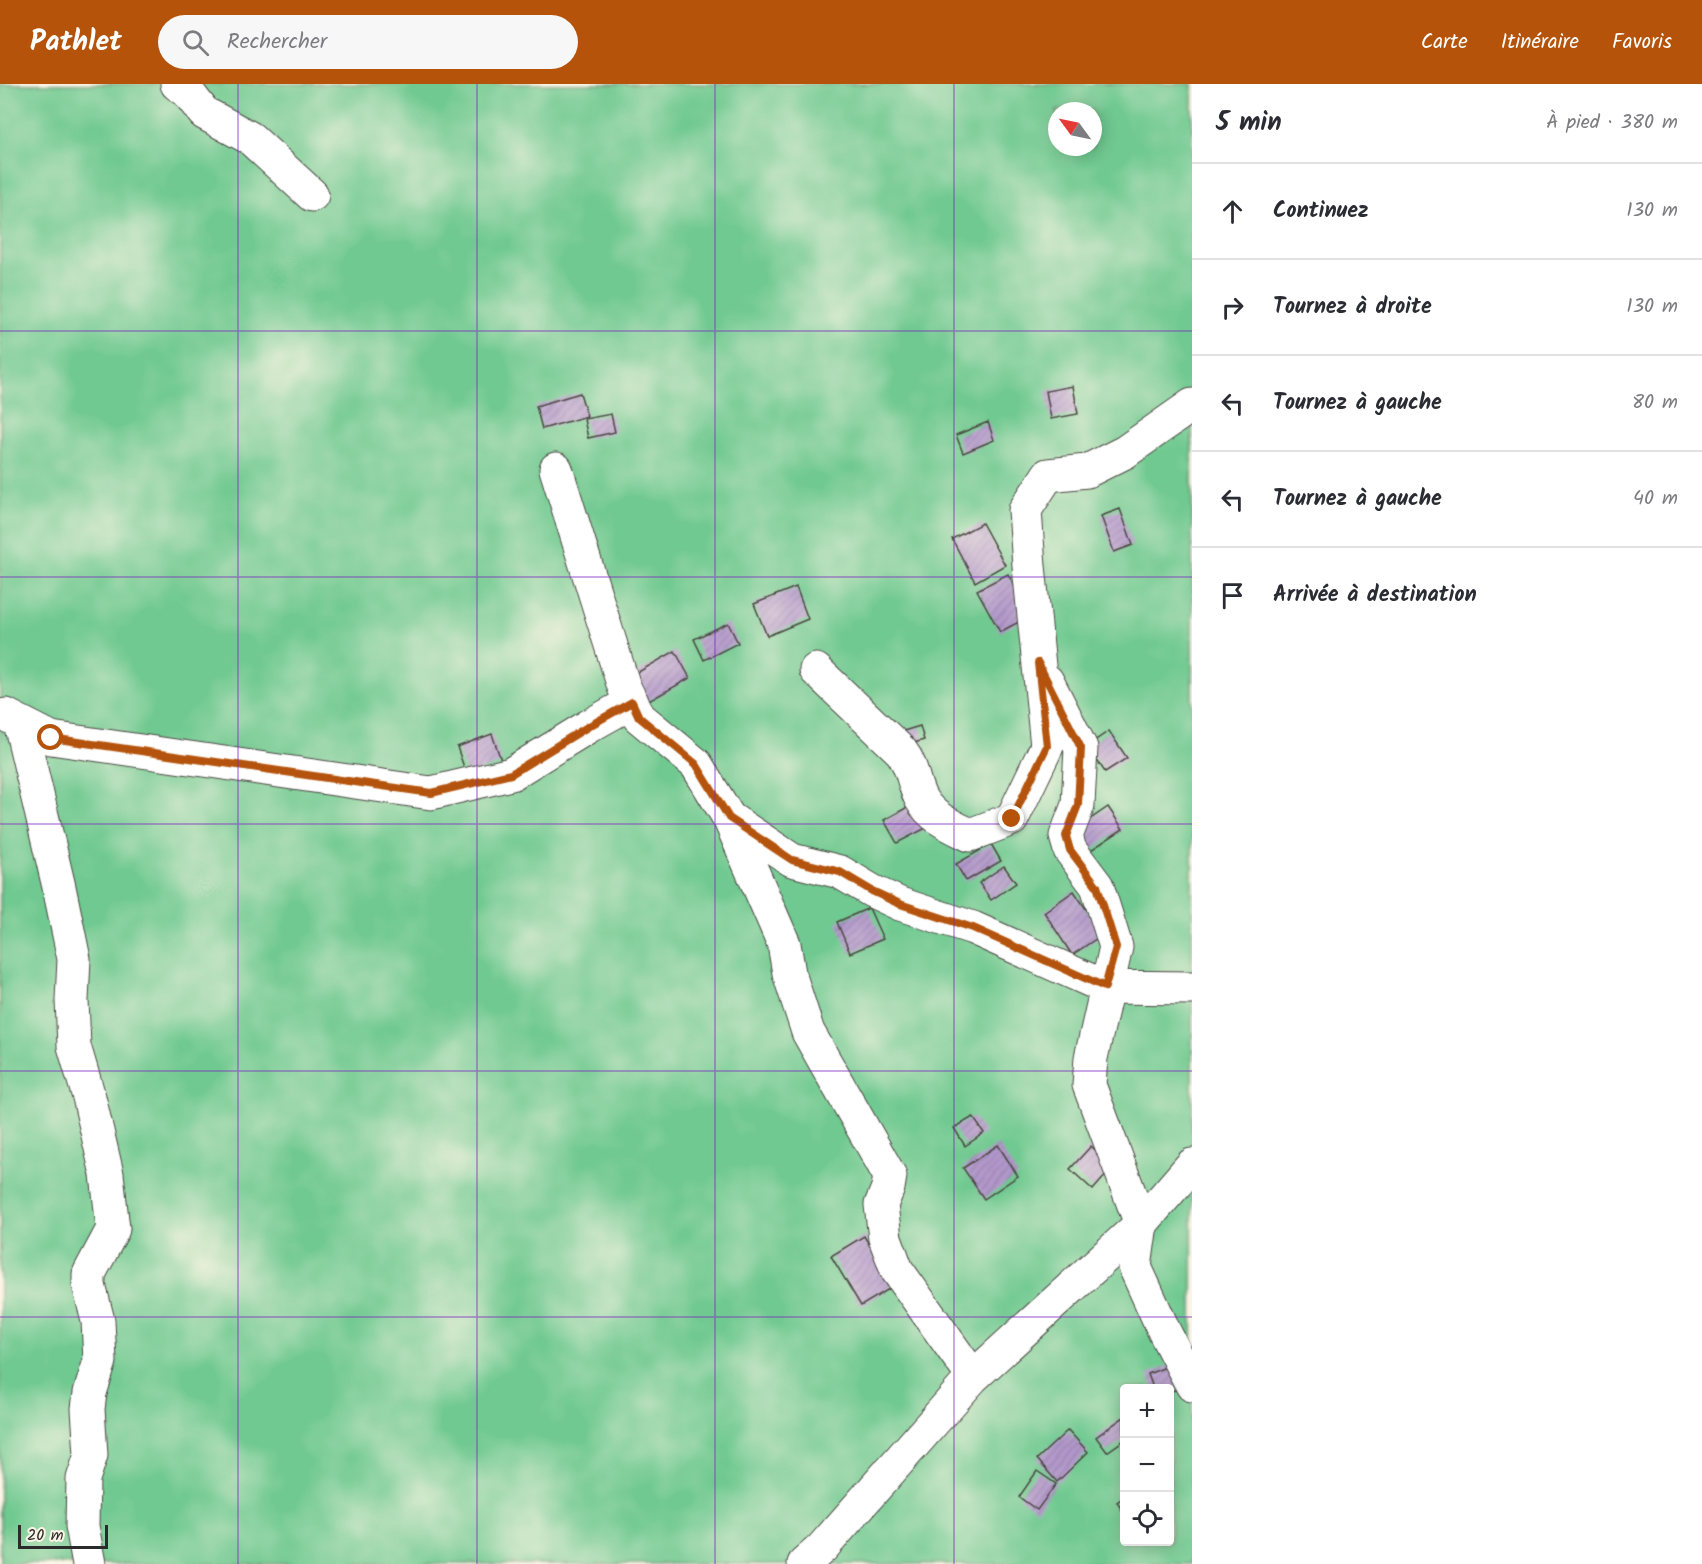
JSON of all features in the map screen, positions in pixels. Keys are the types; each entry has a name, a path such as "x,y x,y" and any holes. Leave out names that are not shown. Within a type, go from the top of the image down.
{"street":[{"path":"177,84 187,91 204,113 250,138 312,195"},
{"path":"816,670 902,751 910,762 921,800 939,820 970,835 1012,819 1047,746 1025,510 1048,475 1087,471 1125,452 1192,405"},
{"path":"556,469 624,687 639,717 696,764 729,818 784,944 789,973 808,1032 890,1176 881,1205 885,1238 897,1269 973,1377"},
{"path":"1038,663 1081,748 1078,805 1066,836 1070,850 1097,886 1116,947 1105,987 1091,1058 1089,1085 1141,1224 1135,1268 1192,1385"},
{"path":"10,717 51,738 431,793 511,774 632,702"},
{"path":"10,717 59,887 74,959 72,1000 74,1046 107,1174 113,1229 89,1274 89,1285 98,1321 100,1361 90,1393 88,1409 91,1455 83,1479 82,1526 89,1564"},
{"path":"729,818 792,860 840,872 900,904 973,928 1105,987 1192,988"},
{"path":"804,1564 822,1548 973,1377 1141,1224 1192,1165"}],"green space":[{"path":"0,84 1192,84 1192,1564 0,1564"}],"building":[{"path":"1073,386 1078,414 1051,419 1046,391"},
{"path":"580,393 587,416 542,429 536,406"},
{"path":"611,414 615,432 588,438 584,419"},
{"path":"988,422 994,440 963,453 956,435"},
{"path":"1120,509 1133,545 1114,552 1101,516"},
{"path":"982,523 1005,565 975,582 952,539"},
{"path":"1008,574 1030,616 1000,632 977,590"},
{"path":"796,587 808,619 767,636 754,604"},
{"path":"728,623 738,643 704,660 694,639"},
{"path":"675,651 690,678 647,702 633,675"},
{"path":"920,726 924,740 904,746 900,732"},
{"path":"1109,731 1127,758 1105,772 1087,746"},
{"path":"492,734 502,763 467,776 457,747"},
{"path":"915,803 928,827 897,843 884,820"},
{"path":"1108,807 1123,829 1088,852 1073,831"},
{"path":"991,844 1001,861 966,881 956,864"},
{"path":"1004,866 1016,883 991,900 979,883"},
{"path":"1074,891 1103,934 1072,955 1044,912"},
{"path":"869,908 883,939 850,953 837,922"},
{"path":"973,1117 984,1133 965,1146 954,1128"},
{"path":"998,1145 1018,1176 984,1199 963,1168"},
{"path":"1091,1146 1113,1167 1093,1190 1070,1169"},
{"path":"864,1236 894,1286 861,1306 831,1256"},
{"path":"1171,1365 1180,1388 1174,1390 1174,1384 1152,1384 1148,1374"},
{"path":"1120,1420 1120,1443 1107,1452 1096,1437"},
{"path":"1068,1430 1088,1452 1057,1482 1037,1459"},
{"path":"1037,1471 1056,1484 1037,1510 1019,1497"}],"route":[{"path":"51,738 431,793 511,774 632,702 639,717 696,764 729,818 792,860 840,872 900,904 973,928 1105,987 1116,947 1097,886 1070,850 1066,836 1078,805 1081,748 1038,663 1047,746 1012,819"}]}
